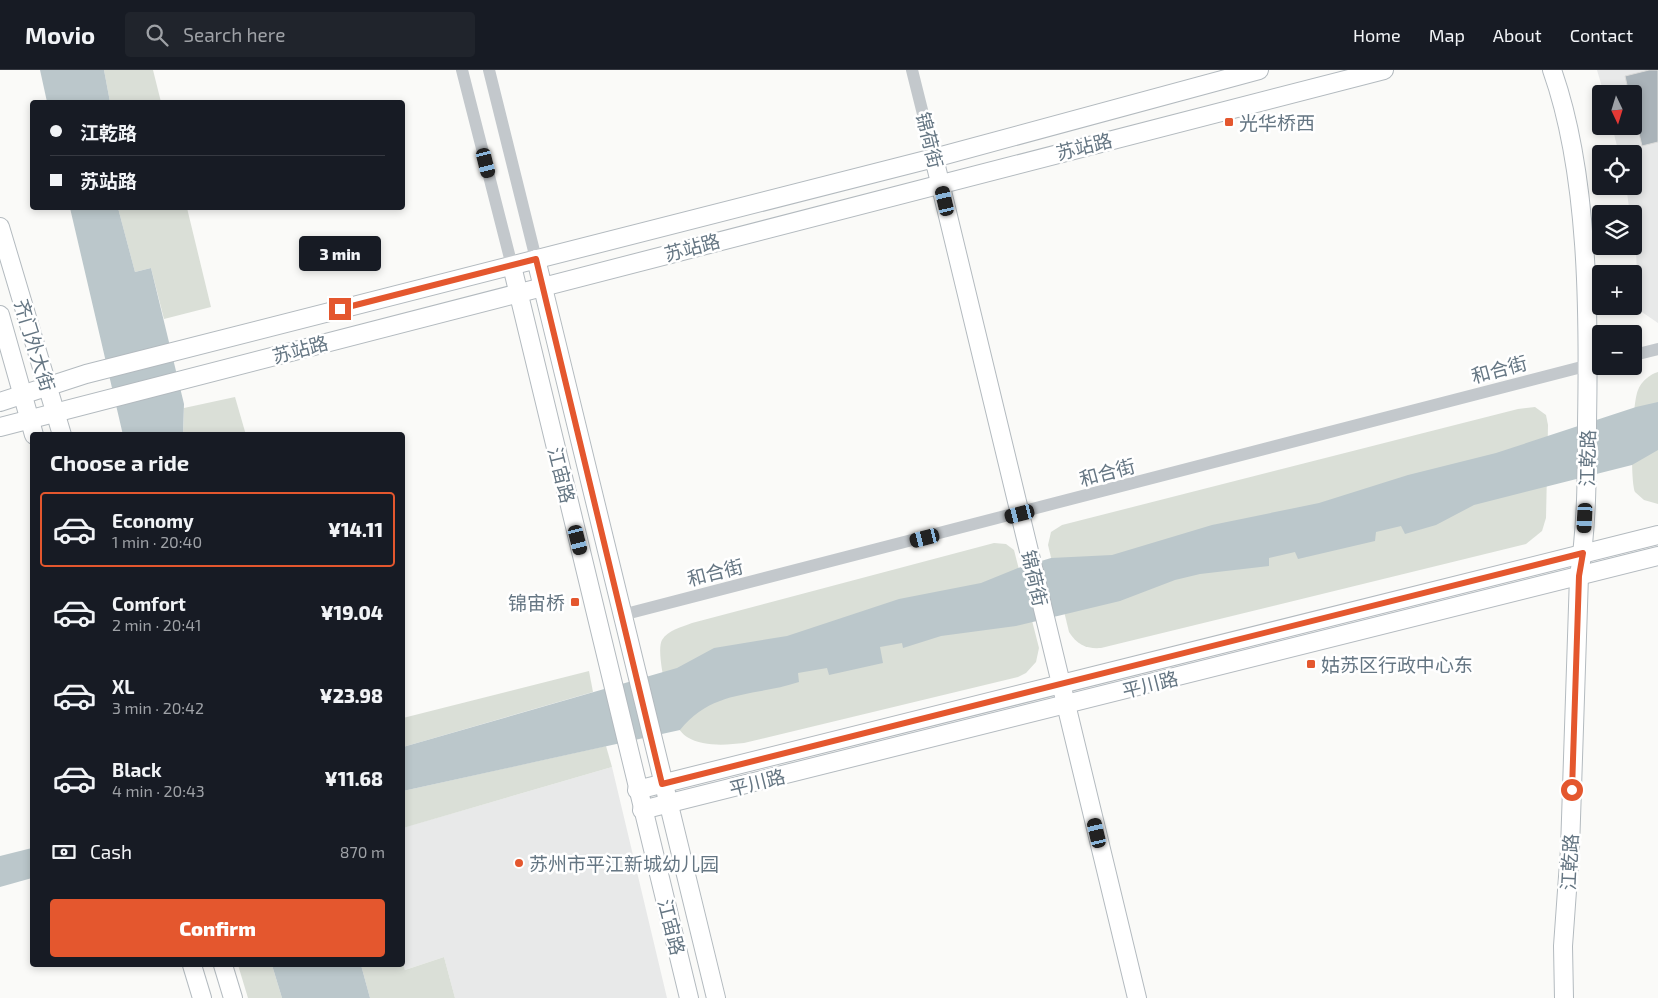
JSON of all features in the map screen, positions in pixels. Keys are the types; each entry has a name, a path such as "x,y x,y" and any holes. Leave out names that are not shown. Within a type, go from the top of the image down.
{"street":[{"name":"江宙路","path":"462,70 512,266 637,790 689,998"},
{"name":"江宙路","path":"489,70 662,784 716,998"},
{"name":"锦荷街","path":"912,70 1137,998"},
{"name":"苏站路","path":"0,402 22,396 47,385 188,347 934,158 1259,70"},
{"name":"苏站路","path":"0,427 31,427 55,413 97,400 1384,70"},
{"name":"江乾路","path":"1552,70 1558,86 1572,154 1592,334"},
{"name":"齐门外大街","path":"0,227 61,432"},
{"name":"齐门外大街","path":"0,316 31,427"},
{"path":"1642,353 1658,349"},
{"name":"和合街","path":"622,615 1020,514 1592,365"},
{"name":"江乾路","path":"1564,998 1563,946 1570,849 1579,576 1583,553 1588,416 1594,375"},
{"name":"平川路","path":"637,790 1658,535"},
{"name":"平川路","path":"642,810 1658,556"},
{"path":"193,967 202,998"},
{"path":"224,967 233,998"}],"shaded area":[{"path":"40,70 104,70 110,100 47,100"},
{"path":"104,70 153,70 160,100 110,100"},
{"path":"1597,70 1658,70 1658,323 1642,312 1642,265 1637,265 1636,255 1642,255 1642,205 1629,205 1627,195 1642,195 1642,145 1617,145 1614,135 1642,135 1642,85 1601,85"},
{"path":"70,210 119,210 135,272 151,268 184,404 183,432 122,432"},
{"path":"119,210 187,210 211,307 164,319 151,268 135,272"},
{"path":"1658,372 1658,504 1644,500 1635,492 1632,457 1634,410 1638,390 1646,379"},
{"path":"235,397 245,432 183,432 184,408"},
{"path":"1658,402 1658,450 1632,465 1474,505 1436,525 1405,534 1401,526 1376,532 1375,541 1298,559 1295,552 1269,558 1269,566 1200,574 1175,580 1120,601 1016,626 941,636 903,648 902,643 880,647 883,663 829,675 827,668 798,673 799,682 735,696 706,707 680,730 405,791 405,746 677,668 714,648 787,636 899,599 981,583 1018,568 1051,558 1112,555 1212,525 1319,503 1408,475 1496,453 1636,407"},
{"path":"1535,407 1546,415 1548,425 1546,518 1542,531 1526,544 1101,648 1091,648 1083,645 1075,640 1069,632 1048,545 1051,532 1062,525 1518,409"},
{"path":"994,543 1006,544 1014,550 1039,648 1036,662 1026,673 1018,677 744,743 723,745 700,742 685,736 677,726 667,693 660,656 662,640 671,631 692,623"},
{"path":"589,671 593,692 405,746 405,717"},
{"path":"606,746 612,767 405,827 405,791"},
{"name":"苏州市平江新城幼儿园","path":"612,767 667,998 455,998 444,957 405,970 405,827"},
{"path":"30,848 30,879 0,887 0,856"},
{"path":"444,957 455,998 370,998 362,967 404,967 405,970"},
{"path":"239,967 273,967 282,998 248,998"},
{"path":"273,967 362,967 370,998 282,998"}],"building":[{"path":"1649,70 1658,70 1658,142 1642,146 1639,135 1642,135 1642,85 1627,85 1625,76"}],"place":[{"name":"光华桥西","path":"1229,122"},
{"name":"锦宙桥","path":"575,602"},
{"name":"姑苏区行政中心东","path":"1311,664"},
{"name":"苏州市平江新城幼儿园","path":"519,863"}],"route":[{"path":"340,309 536,259 662,784 1583,553 1579,576 1572,790"}]}
